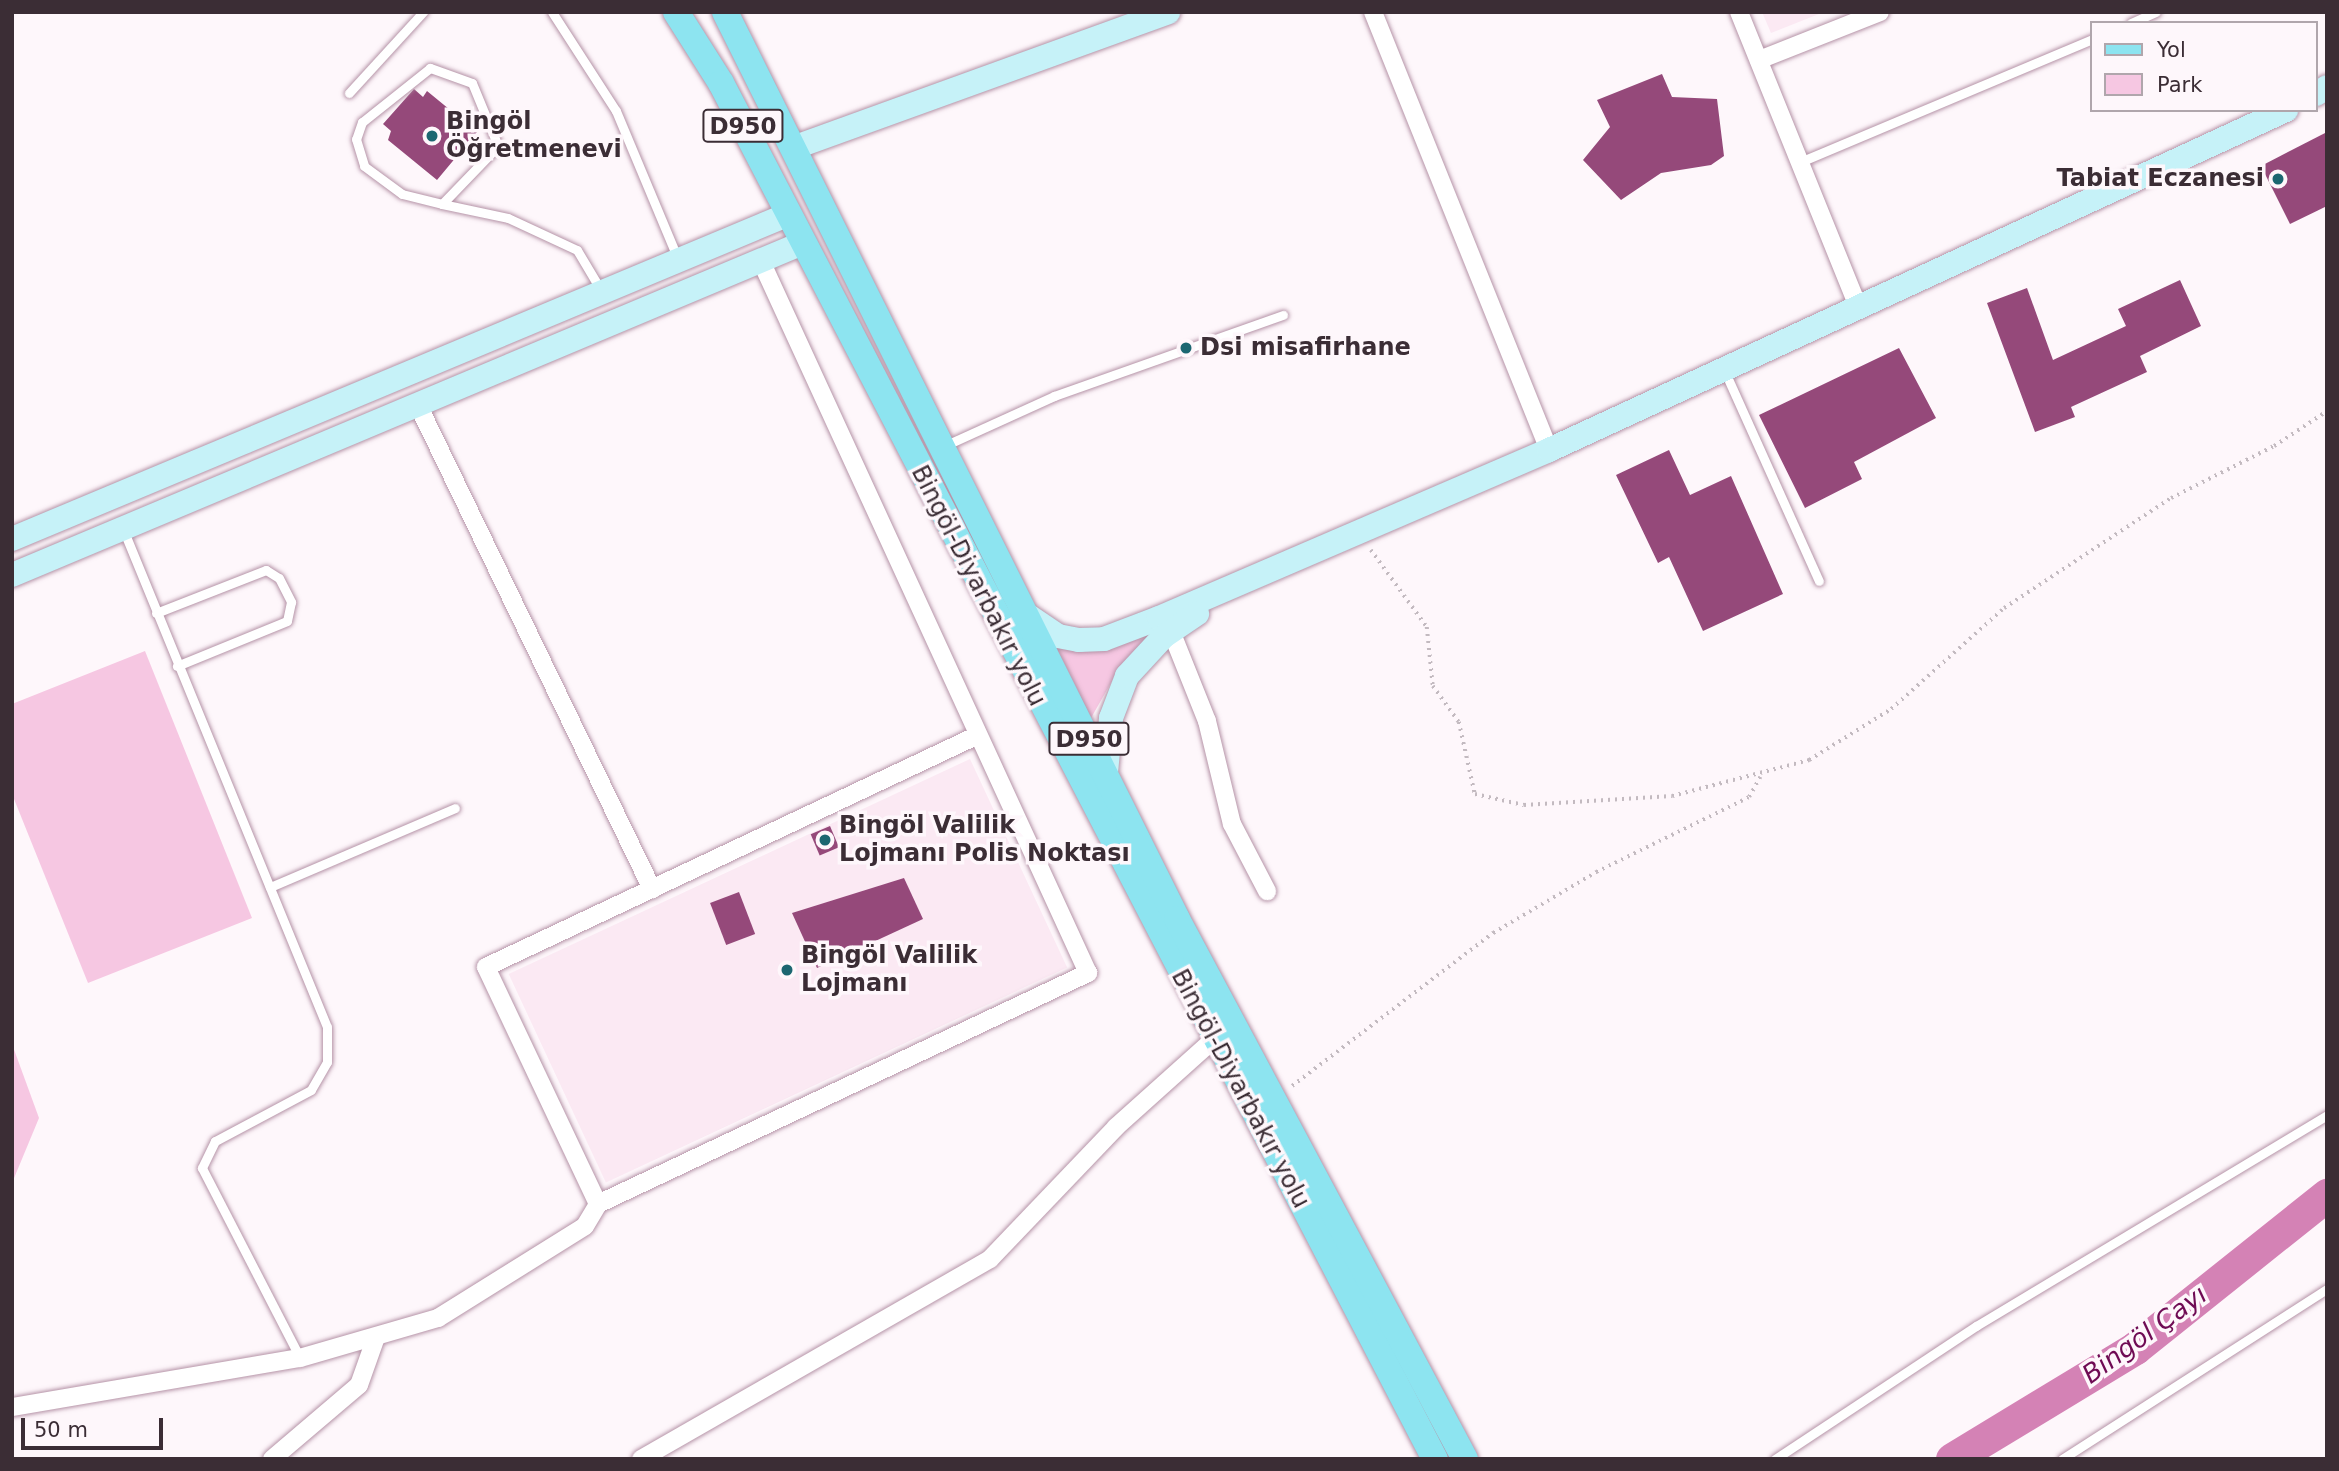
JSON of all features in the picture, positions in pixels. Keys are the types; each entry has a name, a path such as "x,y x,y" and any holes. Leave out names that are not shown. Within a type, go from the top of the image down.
{"main road":[{"name":"Bingöl-Diyarbakır yolu","path":"676,12 721,83 800,244 1434,1459"},
{"name":"Bingöl-Diyarbakır yolu","path":"725,12 1106,773 1274,1101 1465,1459"}],"street":[{"path":"793,148 1168,12"},
{"path":"1373,12 1549,450"},
{"path":"1739,12 1858,306"},
{"path":"1759,60 1880,12"},
{"path":"1027,615 1058,636 1104,639 1280,569 1549,450 2282,112"},
{"path":"12,539 787,215"},
{"path":"12,575 800,244"},
{"path":"12,1407 300,1358 376,1337 450,1311 585,1226 598,1204 1088,973 976,736 761,261"},
{"path":"418,405 652,888"},
{"path":"1106,773 1111,718 1127,676 1171,631 1280,569"},
{"path":"1171,631 1207,721 1232,824 1267,891"},
{"path":"598,1204 486,967 976,736"},
{"path":"641,1459 990,1259 1116,1127 1214,1040"},
{"path":"272,1459 359,1385 376,1337"}],"lane":[{"path":"349,93 423,12"},
{"path":"552,12 616,111 678,260"},
{"path":"2136,21 2156,12"},
{"path":"1800,162 2090,40"},
{"path":"442,204 498,146 472,83 430,68 368,114 356,149 364,166 402,194 442,204 508,218 577,250 602,292"},
{"path":"943,446 1067,391 1283,315"},
{"path":"1723,368 1819,580"},
{"path":"123,529 327,1027 327,1062 303,1098 215,1141 202,1168 300,1358"},
{"path":"156,612 266,570 279,578 291,602 287,621 177,666"},
{"path":"270,887 455,808"},
{"path":"1775,1459 1976,1326 2327,1115"},
{"path":"2062,1459 2327,1290"}],"path":[{"path":"1359,534 1427,627 1433,685 1459,722 1472,787 1482,799 1524,805 1646,799 1760,777 1809,760 1891,709 2004,608 2171,498 2274,446 2327,411"},
{"path":"1274,1101 1493,933 1596,872 1749,797 1760,777"}],"shaded area":[{"path":"1762,12 1824,12 1771,33"},
{"name":"Bingöl Valilik Lojmanı","path":"970,759 1067,967 606,1183 509,974"}],"green space":[{"path":"1171,620 1120,667 1091,718 1054,645"},
{"path":"145,651 252,918 88,983 12,794 12,704"},
{"path":"12,1044 39,1118 12,1183"}],"building":[{"path":"1662,74 1672,97 1717,99 1724,156 1711,165 1661,173 1621,200 1583,160 1610,127 1597,100"},
{"name":"Bingöl Öğretmenevi","path":"414,89 423,97 427,91 477,132 437,180 388,140 391,131 383,124"},
{"path":"2327,132 2327,206 2290,224 2261,166"},
{"path":"2180,280 2201,326 2140,356 2147,372 2071,407 2075,417 2035,432 1987,303 2027,288 2053,360 2126,326 2118,309"},
{"path":"1899,348 1936,418 1854,462 1862,479 1805,508 1759,415"},
{"path":"1669,450 1690,495 1731,476 1783,594 1703,631 1669,557 1658,563 1616,475"},
{"name":"Bingöl Valilik Lojmanı Polis Noktası","path":"830,826 839,847 820,855 811,834"},
{"name":"Bingöl Valilik Lojmanı","path":"904,878 923,919 817,968 792,913"},
{"path":"739,892 755,934 726,945 710,903"}],"waterway":[{"name":"Bingöl Çayı","path":"1952,1459 2135,1348 2327,1195"}],"place":[{"name":"Bingöl Öğretmenevi","path":"432,136"},
{"name":"Tabiat Eczanesi","path":"2278,179"},
{"name":"Dsi misafirhane","path":"1186,348"},
{"name":"Bingöl Valilik Lojmanı Polis Noktası","path":"825,840"},
{"name":"Bingöl Valilik Lojmanı","path":"787,970"}]}
